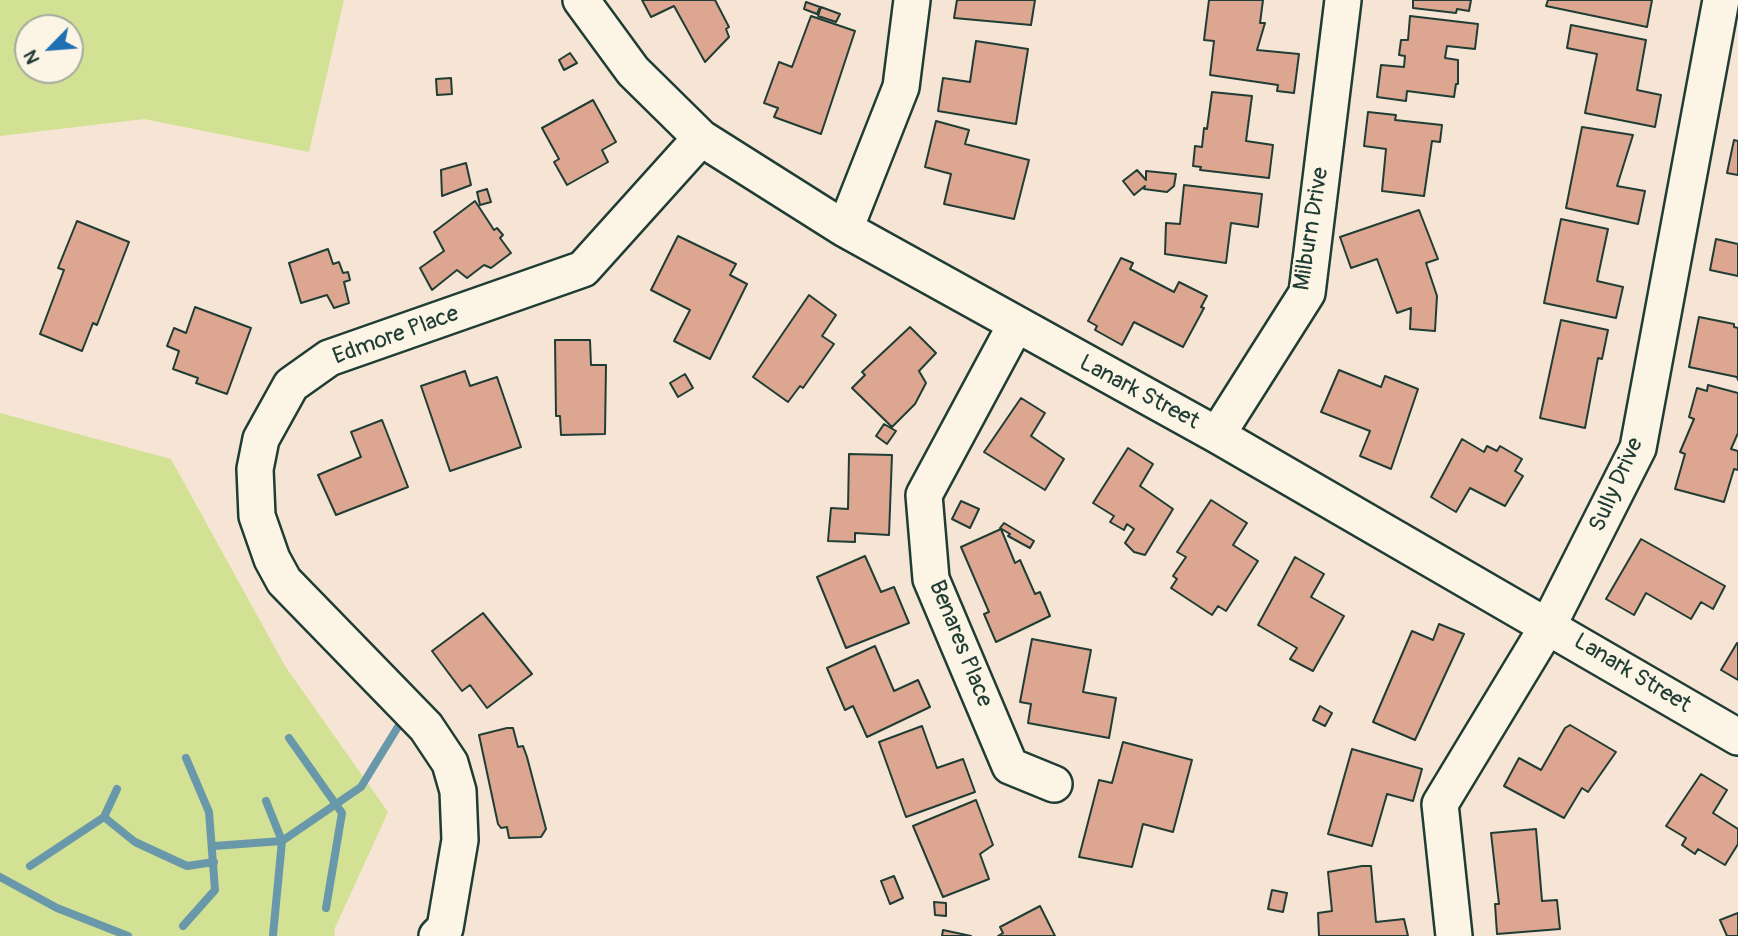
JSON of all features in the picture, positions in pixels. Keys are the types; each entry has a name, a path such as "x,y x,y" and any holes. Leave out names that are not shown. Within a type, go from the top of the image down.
{"street":[{"name":"Lanark Street","path":"582,0 633,71 701,138 845,229 1015,326 1217,435 1549,624 1738,737"},
{"path":"845,229 901,87 912,0"},
{"name":"Milburn Drive","path":"1217,435 1307,293 1343,0"},
{"name":"Sully Drive","path":"1454,936 1440,804 1549,624 1638,448 1721,0"},
{"name":"Edmore Place","path":"445,933 460,840 458,791 450,763 426,727 284,580 272,559 257,516 255,469 261,439 291,386 329,358 583,269 701,138"},
{"name":"Benares Place","path":"1015,326 924,495 931,579 1010,766 1054,784"}],"green space":[{"path":"0,0 344,0 309,152 144,119 0,136"},
{"path":"0,413 171,459 285,666 388,812 334,930 335,936 0,936"}],"building":[{"path":"642,0 715,0 729,27 726,29 729,37 705,62 674,6 651,17"},
{"path":"957,0 1035,0 1031,25 954,18"},
{"path":"1209,0 1263,0 1260,23 1265,23 1257,50 1299,54 1294,93 1277,91 1278,85 1210,75 1214,41 1204,40"},
{"path":"1413,0 1471,0 1469,11 1457,9 1456,13 1413,8"},
{"path":"1548,0 1652,0 1647,27 1546,6"},
{"path":"806,2 820,7 817,14 804,9"},
{"path":"821,7 840,14 836,22 818,16"},
{"path":"811,16 855,31 821,134 774,117 778,108 764,103 779,62 792,67"},
{"path":"1410,16 1478,24 1475,49 1447,46 1445,58 1458,60 1458,84 1454,97 1407,91 1406,101 1377,97 1381,65 1404,67 1405,56 1399,55 1401,40 1408,40"},
{"path":"1571,25 1646,40 1637,90 1661,95 1655,127 1585,113 1597,54 1567,48"},
{"path":"976,41 1028,49 1016,124 938,111 943,78 970,82"},
{"path":"570,53 577,63 564,70 559,60"},
{"path":"451,78 452,94 437,95 436,79"},
{"path":"1212,92 1252,96 1246,141 1273,145 1269,178 1200,170 1201,167 1193,166 1195,146 1202,147 1204,128 1207,129"},
{"path":"593,100 616,142 602,150 608,162 567,185 554,162 559,159 542,128"},
{"path":"1368,112 1396,115 1395,120 1442,125 1440,142 1432,141 1424,196 1382,191 1386,149 1364,146"},
{"path":"936,121 969,130 965,144 1029,160 1014,219 944,204 951,174 925,167"},
{"path":"1582,127 1633,135 1617,186 1645,191 1638,224 1566,208"},
{"path":"1734,140 1738,141 1738,175 1727,173"},
{"path":"466,163 471,185 442,196 441,170"},
{"path":"1137,170 1146,180 1146,171 1176,174 1174,186 1167,192 1144,189 1145,186 1134,195 1123,181"},
{"path":"1184,185 1262,194 1258,227 1231,223 1226,263 1165,254 1166,223 1180,224"},
{"path":"487,189 491,202 480,205 477,192"},
{"path":"475,201 494,230 497,228 503,235 500,238 511,253 491,268 484,265 467,278 457,270 432,290 420,268 444,251 434,232"},
{"path":"1419,210 1438,259 1426,263 1437,296 1435,331 1410,329 1411,308 1397,313 1377,259 1351,268 1340,237"},
{"path":"1561,219 1608,229 1597,281 1623,287 1616,318 1544,303"},
{"path":"77,221 129,242 97,325 93,323 82,351 40,334 64,270 58,268"},
{"path":"678,236 736,264 730,275 747,284 710,359 674,341 690,310 651,290"},
{"path":"1716,239 1738,244 1738,276 1710,270"},
{"path":"328,249 333,264 339,262 343,273 348,272 350,280 344,282 349,303 334,308 327,295 301,303 289,263"},
{"path":"1121,258 1133,263 1130,269 1174,292 1179,282 1207,296 1201,307 1204,308 1183,347 1134,322 1122,345 1095,330 1097,326 1088,321"},
{"path":"809,295 836,315 822,336 834,344 803,388 800,386 788,402 753,377"},
{"path":"195,307 251,328 227,394 196,383 198,378 173,369 179,351 167,346 174,328 186,333"},
{"path":"1699,317 1734,324 1734,327 1738,328 1738,380 1737,377 1689,367"},
{"path":"1561,320 1608,330 1602,359 1598,358 1585,428 1540,418"},
{"path":"910,327 936,353 919,371 926,383 915,404 892,427 852,388 865,375 862,372"},
{"path":"555,340 590,340 591,365 606,365 605,434 561,435 560,416 556,416"},
{"path":"1339,370 1381,387 1385,376 1418,389 1391,469 1360,456 1370,431 1321,412"},
{"path":"465,371 470,386 497,377 521,447 450,471 421,386"},
{"path":"685,374 693,388 678,397 670,383"},
{"path":"1708,385 1738,393 1738,433 1731,449 1738,451 1738,470 1734,469 1724,502 1675,489 1685,454 1680,452 1694,419 1689,417 1697,388 1707,391"},
{"path":"1021,398 1045,413 1031,436 1064,459 1045,490 984,452"},
{"path":"382,420 408,487 336,515 318,475 361,457 351,432"},
{"path":"884,424 896,431 887,444 876,436"},
{"path":"1462,439 1484,452 1487,446 1497,451 1500,446 1522,459 1515,471 1523,476 1505,506 1470,488 1456,512 1431,497"},
{"path":"1128,448 1153,464 1140,486 1173,509 1145,555 1134,552 1125,543 1134,529 1127,524 1124,530 1110,522 1114,516 1093,503"},
{"path":"849,454 892,455 889,535 855,533 855,542 828,541 831,508 848,509"},
{"path":"1211,500 1247,523 1233,545 1258,561 1226,611 1218,606 1212,615 1171,588 1177,579 1173,576 1186,557 1177,552"},
{"path":"961,501 979,509 970,528 952,519"},
{"path":"1004,523 1034,541 1030,548 1008,536 1010,534 1000,528"},
{"path":"1001,529 1015,563 1020,560 1035,594 1040,592 1050,616 996,642 984,614 989,612 961,547"},
{"path":"1641,539 1725,586 1713,609 1701,602 1691,619 1646,593 1634,615 1606,599"},
{"path":"865,556 881,592 894,587 909,623 846,648 817,577"},
{"path":"1295,557 1324,574 1311,597 1344,616 1313,671 1290,659 1297,648 1258,625"},
{"path":"483,613 532,674 487,708 470,685 462,691 432,651"},
{"path":"1439,624 1464,634 1415,740 1373,722 1412,631 1433,640"},
{"path":"1032,639 1091,650 1083,692 1116,698 1109,738 1028,723 1031,704 1020,702"},
{"path":"1738,644 1738,680 1721,670"},
{"path":"875,646 894,691 918,680 930,707 867,737 853,706 845,710 827,668"},
{"path":"1320,706 1332,713 1325,726 1313,720"},
{"path":"1570,725 1616,752 1588,792 1582,788 1564,818 1504,786 1519,758 1541,770 1565,728"},
{"path":"922,726 937,768 963,759 975,792 906,817 879,742"},
{"path":"513,728 518,747 523,746 527,757 546,829 541,837 509,838 507,827 501,828 498,824 479,735"},
{"path":"1123,742 1192,760 1173,832 1143,824 1132,867 1079,857 1099,780 1112,783"},
{"path":"1352,749 1422,769 1413,801 1387,794 1372,846 1328,834"},
{"path":"1701,774 1727,790 1713,813 1738,829 1738,844 1725,865 1698,849 1695,854 1682,845 1686,838 1666,826"},
{"path":"976,800 993,845 980,854 989,879 943,897 913,826"},
{"path":"1536,829 1542,901 1557,900 1560,929 1497,934 1495,904 1499,904 1491,833"},
{"path":"1371,866 1376,922 1404,919 1408,936 1319,936 1318,913 1332,911 1328,872"},
{"path":"894,876 903,898 890,904 881,881"},
{"path":"1272,890 1287,893 1283,912 1268,909"},
{"path":"934,902 946,903 946,916 935,915"},
{"path":"1040,906 1055,936 998,936 1003,933 1000,927"},
{"path":"1738,913 1738,936 1727,936 1720,920"},
{"path":"943,930 971,936 942,936"}],"waterway":[{"path":"214,846 282,841 361,787 404,717"},
{"path":"289,738 342,813 326,908"},
{"path":"183,926 215,890 209,812 186,758"},
{"path":"30,866 104,817 117,789"},
{"path":"266,801 282,841 273,935"},
{"path":"104,817 135,842 187,866 214,862"},
{"path":"0,877 57,908 128,936"}]}
